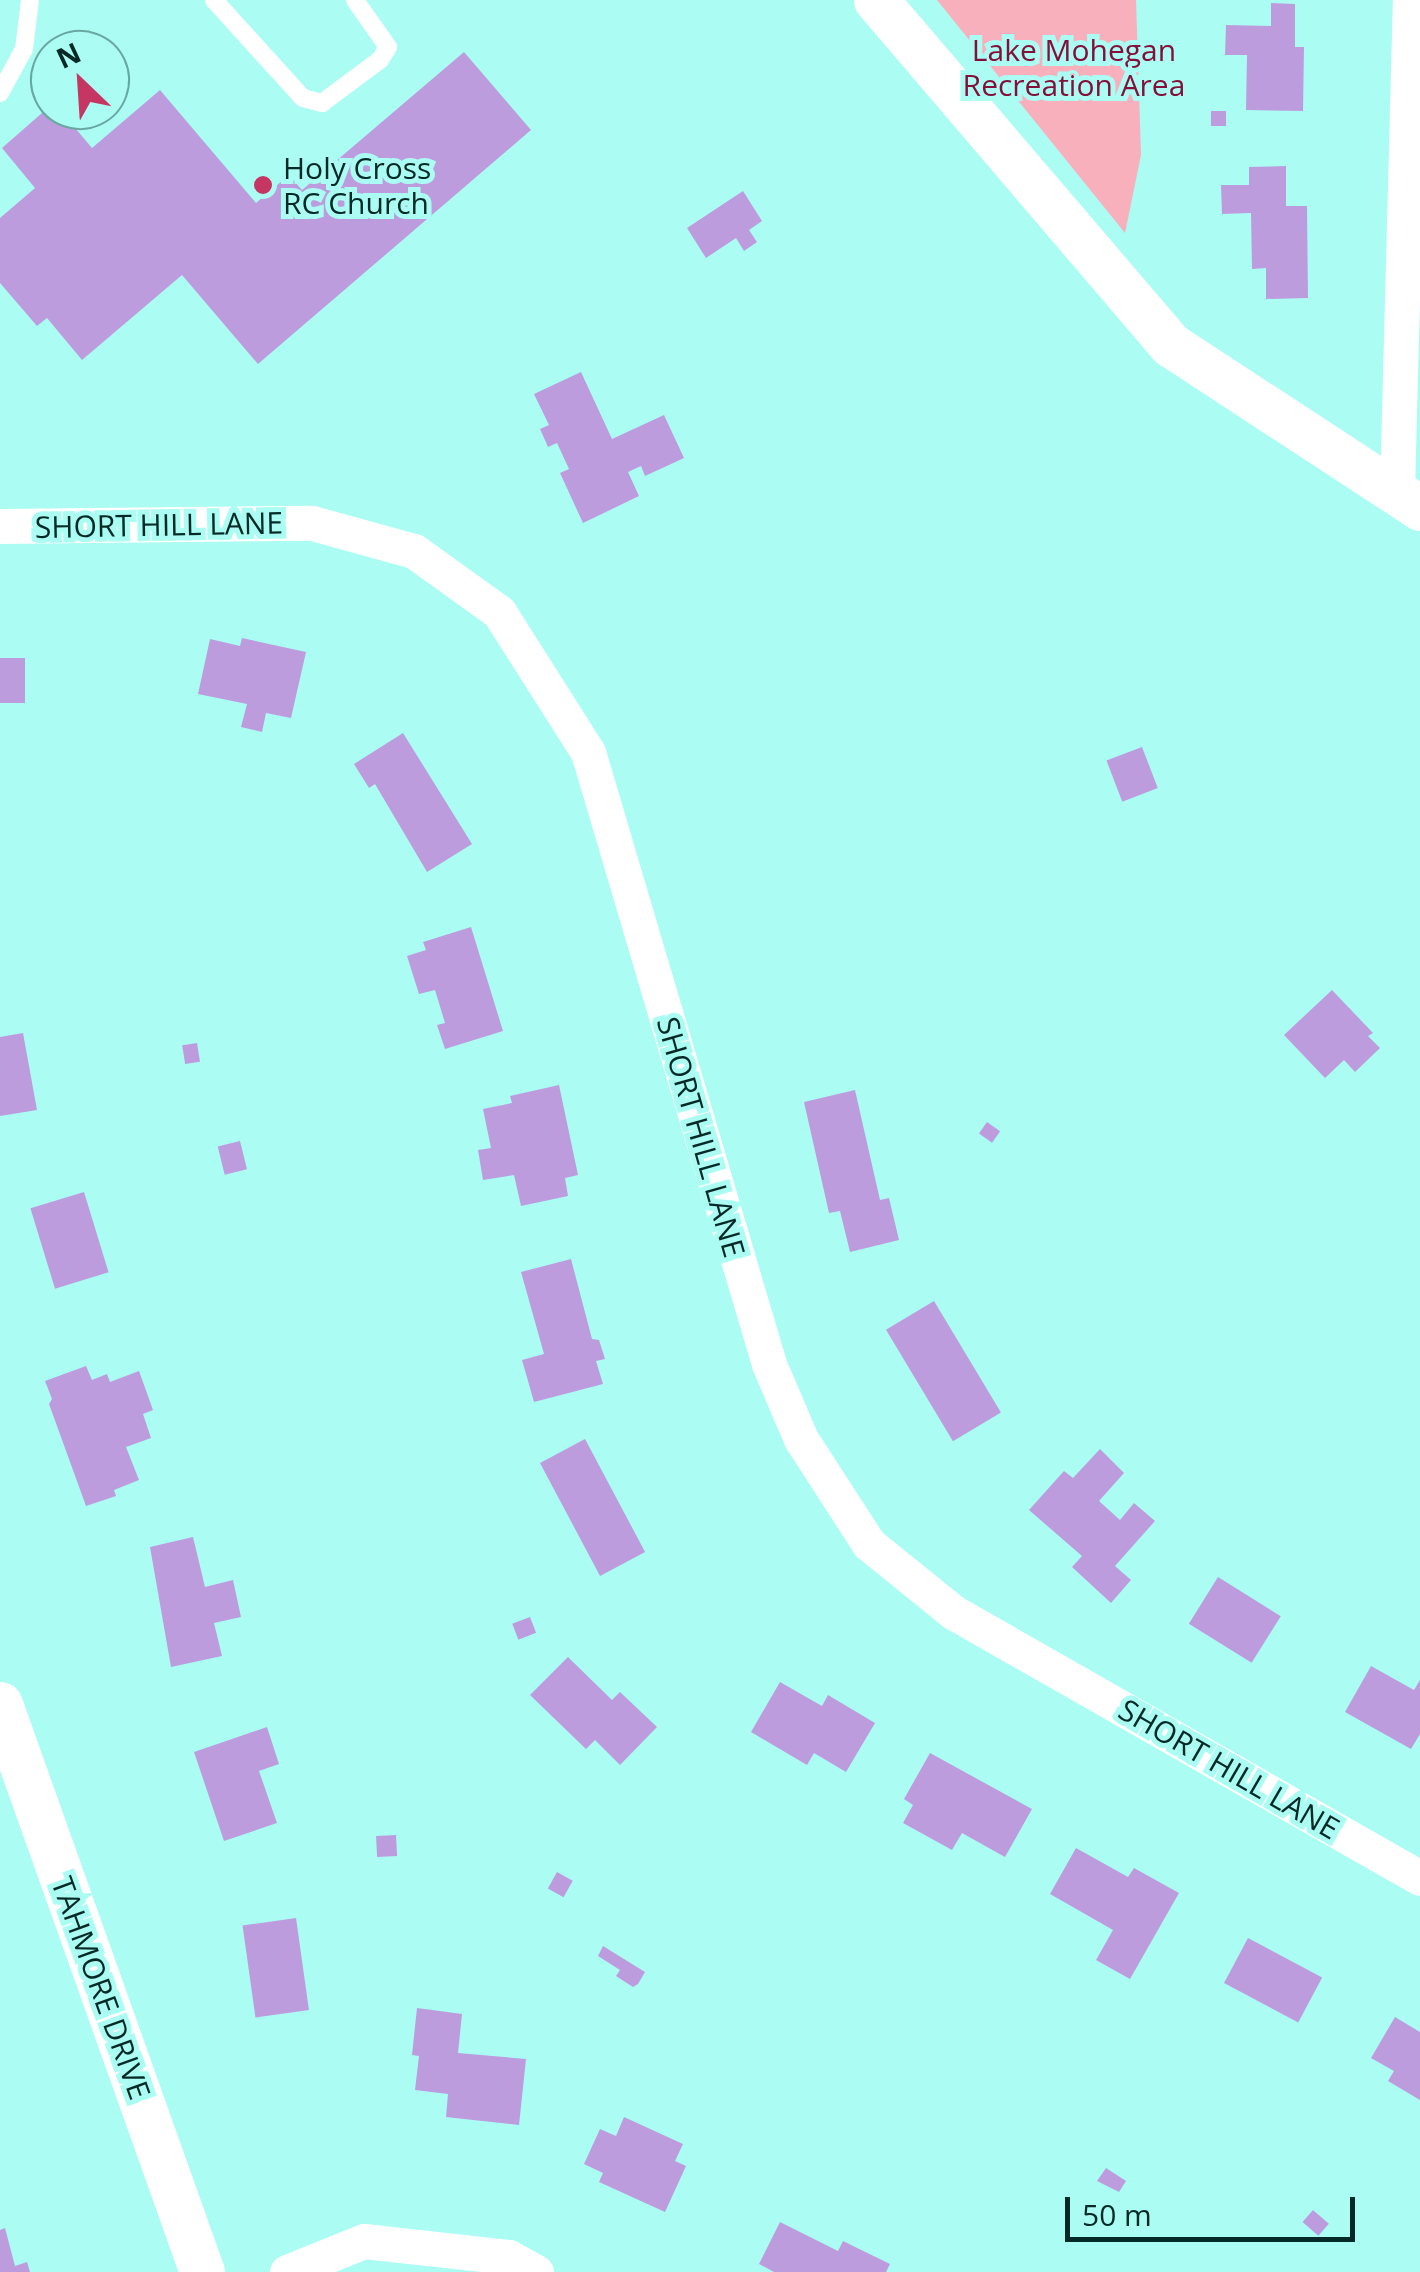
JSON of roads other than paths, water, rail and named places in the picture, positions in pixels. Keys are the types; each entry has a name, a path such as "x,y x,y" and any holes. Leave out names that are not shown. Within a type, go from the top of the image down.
{"street":[{"path":"876,0 1171,345 1408,500"},
{"path":"1408,500 1410,0"},
{"name":"SHORT HILL LANE","path":"0,526 312,523 414,551 498,612 588,752 768,1364 801,1439 869,1544 952,1612 1420,1878"},
{"name":"TAHMORE DRIVE","path":"0,1704 202,2272"},
{"path":"288,2272 364,2240 509,2257 536,2272"}],"lane":[{"path":"0,92 24,48 30,0"},
{"path":"214,0 303,98 322,103 380,60 388,47 355,0"}],"place":[{"name":"Holy Cross RC Church","path":"263,185"}],"park label":[{"name":"Lake Mohegan Recreation Area","path":"1074,67"}]}
